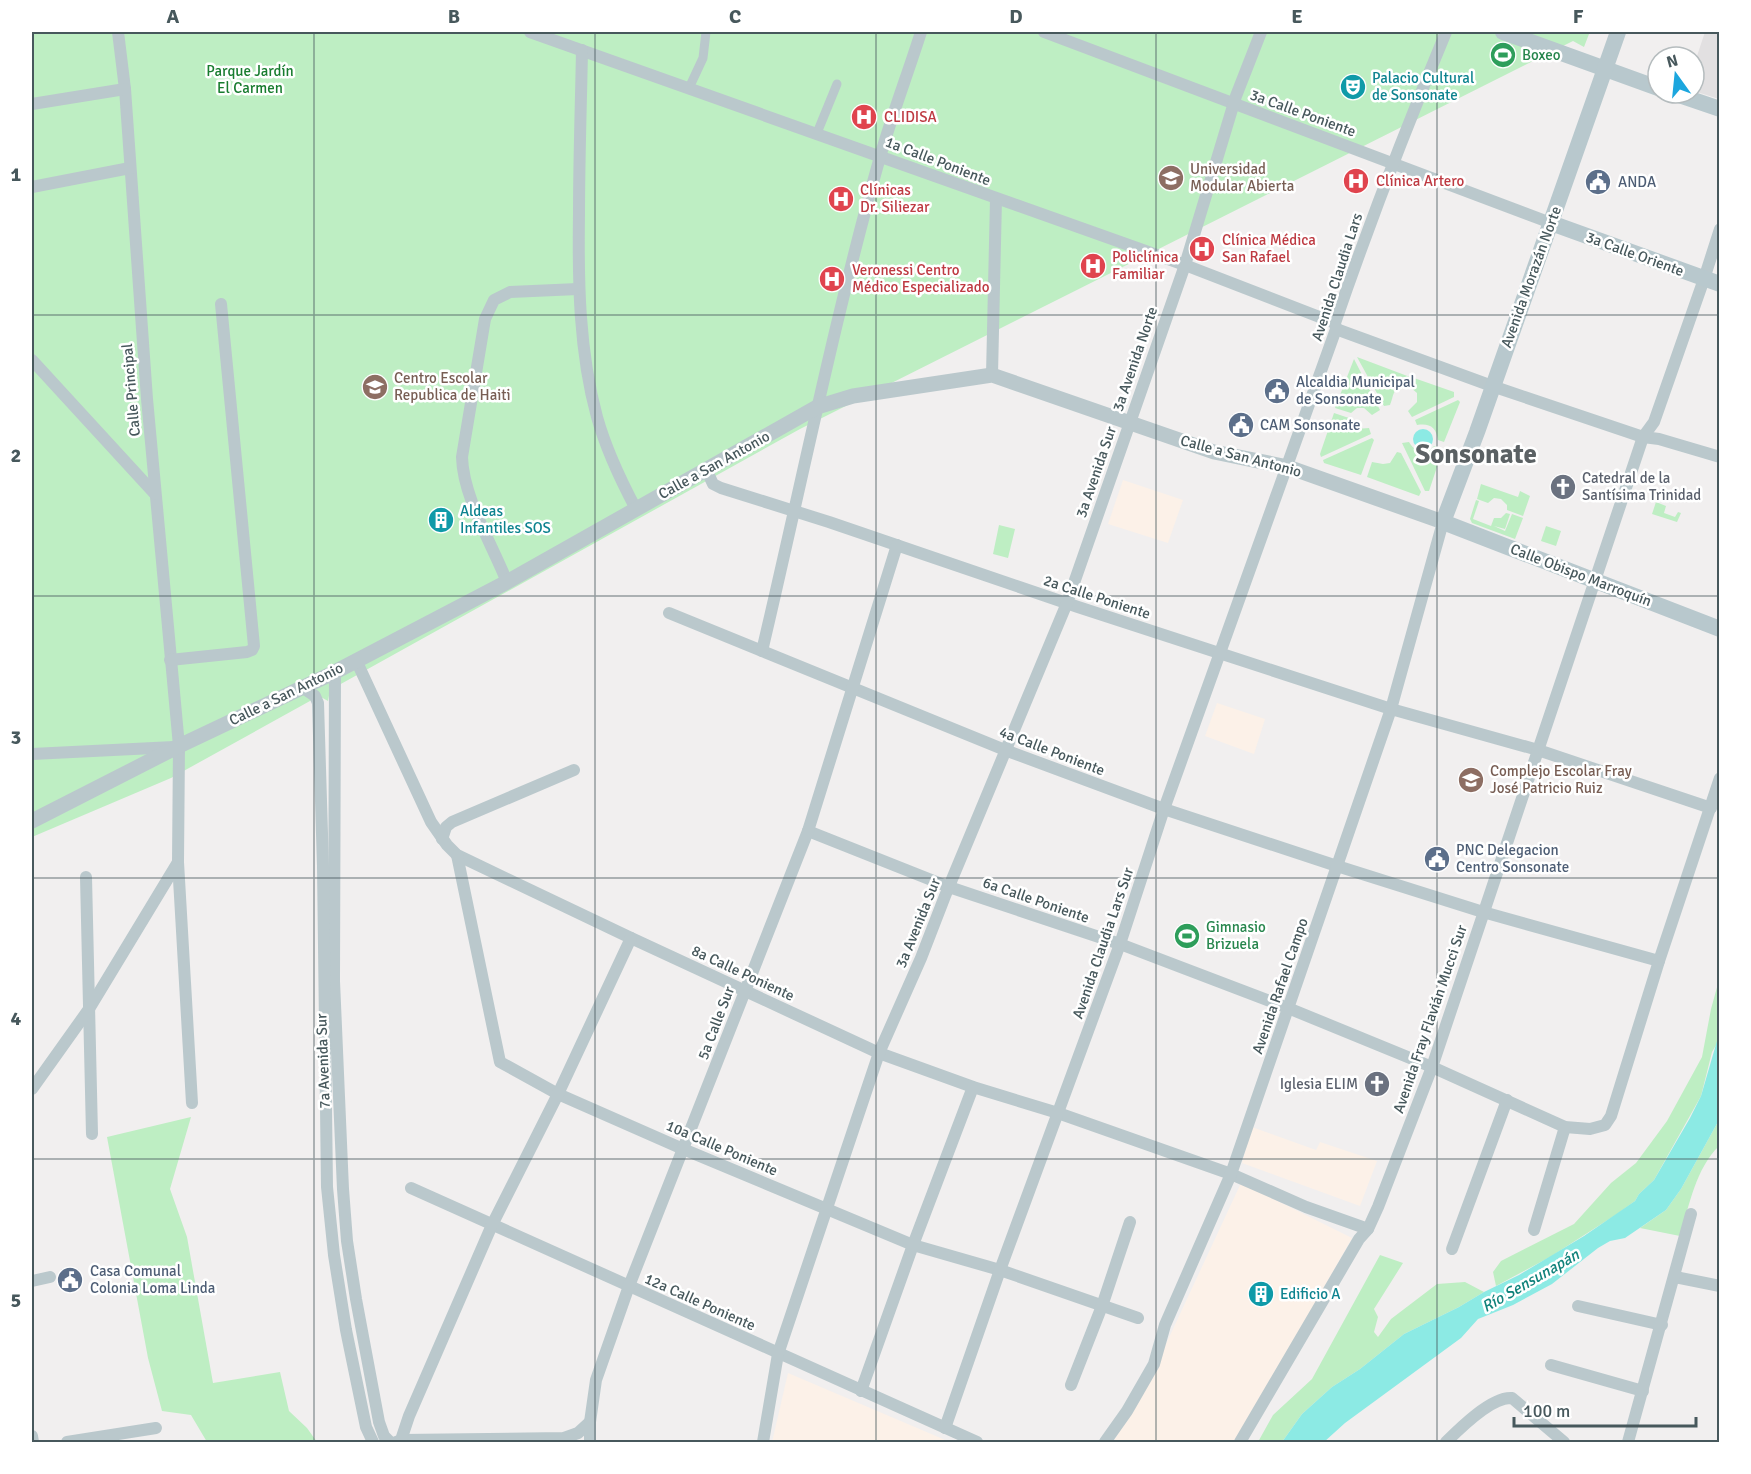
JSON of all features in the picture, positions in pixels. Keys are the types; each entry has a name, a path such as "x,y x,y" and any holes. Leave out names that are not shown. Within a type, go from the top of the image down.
{"main road":[{"path":"1503,32 1646,84"},
{"name":"Avenida Morazán Norte","path":"1443,522 1618,32"},
{"name":"3a Calle Oriente","path":"1551,223 1712,282"},
{"name":"Calle Obispo Marroquín","path":"1443,522 1719,629"}],"street":[{"name":"Calle Principal","path":"118,32 125,88 143,356 179,746 178,862 192,1103"},
{"name":"1a Calle Poniente","path":"530,32 1185,265 1492,386 1643,437 1659,439 1719,457"},
{"path":"689,88 703,58 706,32"},
{"path":"762,651 817,406 880,155 921,32"},
{"name":"3a Calle Poniente","path":"1044,32 1073,36 1234,104 1551,223"},
{"name":"3a Avenida Norte","path":"1129,424 1185,265 1234,104 1261,32"},
{"name":"Avenida Claudia Lars","path":"1288,466 1392,162 1446,32"},
{"path":"582,50 578,289 590,386 598,418 614,464 636,508"},
{"path":"817,134 837,84"},
{"path":"32,104 125,88"},
{"path":"32,187 130,168"},
{"path":"992,375 996,199"},
{"name":"Avenida Fray Flavián Mucci Sur","path":"1240,1443 1305,1329 1359,1239 1368,1229 1378,1207 1432,1067 1643,437 1654,422 1712,282 1719,229"},
{"path":"507,582 462,472 462,457 485,319 494,300 510,292 578,289"},
{"path":"170,660 247,652 252,651 254,646 221,304"},
{"path":"32,360 155,494"},
{"name":"Calle a San Antonio","path":"32,821 179,746 335,671 507,582 817,406 853,396 919,384 992,375 1214,452 1288,466 1443,522"},
{"name":"3a Avenida Sur","path":"763,1443 778,1354 879,1053 921,958 1067,603 1129,424"},
{"name":"Avenida Claudia Lars Sur","path":"945,1428 1000,1270 1120,944 1164,809 1288,466"},
{"name":"2a Calle Poniente","path":"706,470 713,484 721,488 1391,709 1538,750 1711,808"},
{"name":"Avenida Rafael Campo","path":"1105,1443 1127,1411 1154,1364 1165,1325 1231,1174 1391,709 1443,522"},
{"name":"5a Calle Sur","path":"590,1443 590,1422 596,1380 629,1287 808,831 897,545"},
{"name":"4a Calle Poniente","path":"669,613 1005,750 1164,809 1337,867 1483,912 1659,961"},
{"name":"8a Calle Poniente","path":"356,660 431,822 442,839 457,855 879,1053 1231,1174 1306,1207 1368,1229"},
{"name":"7a Avenida Sur","path":"335,671 334,981 347,1241 379,1422 384,1436 396,1442"},
{"name":"7a Avenida Sur","path":"302,687 315,696 318,703 323,866 327,1187 334,1255 346,1330 366,1427 373,1443"},
{"path":"32,754 179,746"},
{"path":"442,839 443,832 452,822 574,770"},
{"path":"1534,1230 1565,1127 1590,1129 1605,1125 1611,1116 1719,778"},
{"name":"6a Calle Poniente","path":"808,831 949,887 1120,944 1288,1008 1432,1067 1565,1127"},
{"name":"10a Calle Poniente","path":"457,855 500,1062 558,1094 913,1245 1000,1270 1138,1318"},
{"path":"32,1089 89,1009 178,862"},
{"path":"86,877 92,1134"},
{"path":"590,1422 578,1433 564,1438 396,1442 492,1225 558,1094 631,938"},
{"path":"861,1391 973,1087"},
{"path":"1452,1249 1507,1100"},
{"name":"12a Calle Poniente","path":"411,1188 977,1443"},
{"path":"1628,1443 1691,1214"},
{"path":"1071,1385 1102,1306 1130,1222"},
{"path":"1675,1277 1719,1286"},
{"path":"32,1281 50,1278"},
{"path":"1578,1306 1662,1325"},
{"path":"1551,1365 1643,1391"},
{"path":"1446,1443 1467,1422 1500,1400 1512,1398 1564,1443"},
{"path":"67,1443 156,1428"},
{"path":"32,1436 33,1443"}],"shaded area":[{"path":"1705,32 1719,32 1719,99 1706,95 1706,45 1701,45"},
{"path":"1123,480 1183,500 1168,543 1108,524"},
{"path":"1217,703 1265,719 1254,754 1205,736"},
{"path":"1252,1127 1316,1150 1320,1142 1377,1161 1360,1206 1242,1163"},
{"name":"Edificio A","path":"1241,1183 1352,1238 1236,1442 1113,1442 1139,1402"},
{"path":"788,1373 950,1442 772,1442"}],"green space":[{"name":"Parque Jardín El Carmen","path":"32,32 1593,32 1589,34 1584,47 1573,41 800,429 330,690 328,701 319,696 171,778 32,837"},
{"path":"1357,357 1410,377 1406,386 1396,390 1390,405 1384,406"},
{"path":"1354,359 1380,410 1372,415 1364,408 1357,408 1351,413 1335,408"},
{"path":"1414,378 1454,392 1454,397 1412,417 1408,411 1417,402 1417,393 1410,387"},
{"path":"1458,400 1460,402 1444,442 1438,440 1432,427 1417,425 1415,420"},
{"path":"1334,413 1349,418 1351,425 1356,429 1369,428 1371,434 1321,457 1320,454"},
{"path":"1372,438 1374,440 1361,475 1324,463 1323,460"},
{"path":"1409,442 1421,452 1428,451 1434,446 1443,449 1429,491 1425,491 1402,443"},
{"path":"1397,452 1401,453 1421,492 1419,496 1367,477 1372,462 1390,463"},
{"path":"1481,484 1518,497 1520,491 1530,496 1523,516 1507,510 1507,505 1501,499 1494,498 1488,503 1477,499"},
{"path":"1476,500 1479,501 1473,519 1491,526 1494,518 1501,518 1506,513 1510,514 1505,529 1494,526 1505,531 1512,514 1523,518 1515,539 1472,523 1470,519"},
{"path":"1656,502 1666,506 1664,513 1675,517 1678,512 1681,513 1677,522 1652,514"},
{"path":"999,525 1015,529 1008,558 993,554"},
{"path":"1546,526 1561,531 1556,546 1541,541"},
{"path":"1719,980 1718,1042 1712,1052 1701,1096 1654,1180 1635,1201 1617,1214 1550,1257 1496,1286 1493,1272 1501,1261 1574,1224 1611,1183 1636,1163 1667,1121 1702,1057"},
{"path":"191,1117 170,1189 187,1237 213,1383 280,1372 289,1411 307,1428 317,1442 207,1442 191,1415 162,1411 148,1358 107,1137"},
{"path":"1719,1120 1719,1146 1704,1165 1699,1176 1680,1236 1640,1228 1666,1210 1681,1189"},
{"path":"1380,1255 1403,1263 1374,1309 1378,1317 1374,1332 1378,1337 1391,1319 1437,1284 1465,1282 1484,1292 1404,1334 1360,1369 1332,1387 1302,1414 1282,1442 1258,1442 1273,1415 1312,1379"}],"water":[{"path":"1423,429 1430,432 1433,439 1430,446 1423,449 1416,446 1413,439 1416,432"},
{"name":"Río Sensunapán","path":"1719,1034 1719,1120 1681,1189 1666,1210 1625,1238 1610,1241 1598,1248 1552,1284 1513,1305 1478,1319 1461,1338 1345,1423 1324,1442 1282,1442 1302,1414 1332,1387 1360,1369 1404,1334 1519,1275 1584,1236 1635,1201 1654,1180 1690,1118 1701,1096"}],"place":[{"name":"Boxeo","path":"1503,55"},
{"name":"Palacio Cultural de Sonsonate","path":"1353,87"},
{"name":"CLIDISA","path":"864,117"},
{"name":"Universidad Modular Abierta","path":"1171,178"},
{"name":"Clínica Artero","path":"1356,181"},
{"name":"ANDA","path":"1598,182"},
{"name":"Clínicas Dr. Siliezar","path":"841,199"},
{"name":"Clínica Médica San Rafael","path":"1202,249"},
{"name":"Policlínica Familiar","path":"1093,266"},
{"name":"Veronessi Centro Médico Especializado","path":"832,279"},
{"name":"Centro Escolar Republica de Haiti","path":"375,387"},
{"name":"Alcaldia Municipal de Sonsonate","path":"1277,391"},
{"name":"CAM Sonsonate","path":"1241,425"},
{"name":"Catedral de la Santísima Trinidad","path":"1563,487"},
{"name":"Aldeas Infantiles SOS","path":"441,520"},
{"name":"Complejo Escolar Fray José Patricio Ruiz","path":"1471,780"},
{"name":"PNC Delegacion Centro Sonsonate","path":"1437,859"},
{"name":"Gimnasio Brizuela","path":"1187,936"},
{"name":"Iglesia ELIM","path":"1377,1084"},
{"name":"Casa Comunal Colonia Loma Linda","path":"70,1280"},
{"name":"Edificio A","path":"1261,1294"}],"district":[{"name":"Sonsonate","path":"1476,454"}]}
